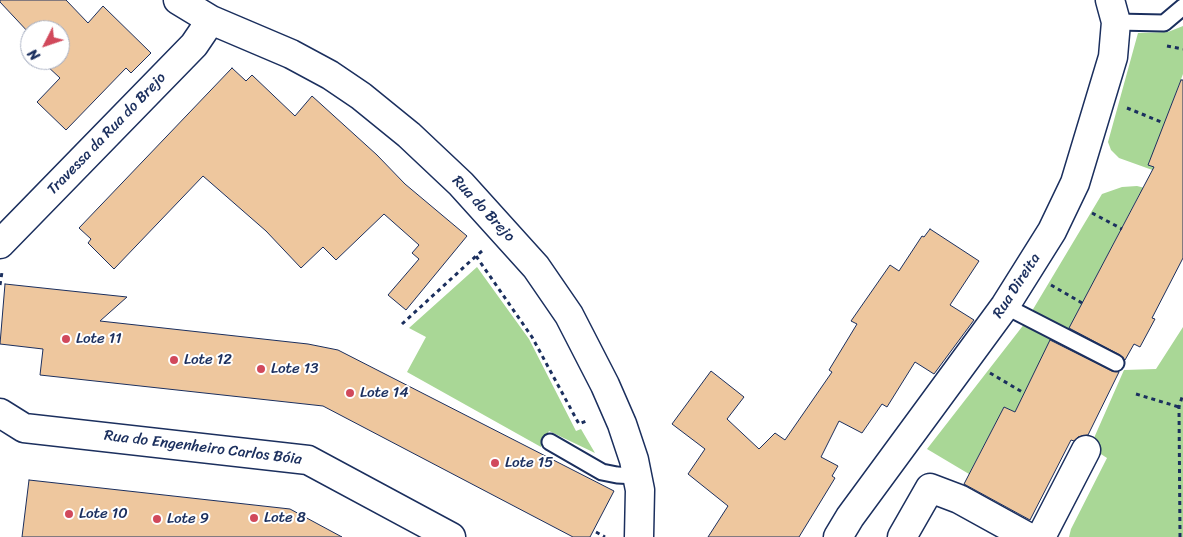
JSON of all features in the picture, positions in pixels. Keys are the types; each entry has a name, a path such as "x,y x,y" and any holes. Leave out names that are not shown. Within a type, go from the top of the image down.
{"street":[{"name":"Rua do Brejo","path":"178,0 211,20 291,54 330,75 361,96 462,184 536,267 569,315 605,385 622,424 634,460 640,490 639,537"},
{"name":"Rua Direita","path":"838,537 850,517 1005,306 1052,231 1076,183 1113,57 1113,11"},
{"name":"Travessa da Rua do Brejo","path":"2,255 194,45 211,20"},
{"name":"Rua do Engenheiro Carlos Bóia","path":"0,413 12,433 308,460 451,537"},
{"path":"1041,537 1086,450"},
{"path":"902,537 930,488 959,499 1028,537"}],"lane":[{"path":"1113,11 1164,23 1183,7"},
{"path":"1005,306 1116,363"},
{"path":"550,442 602,472 637,476"}],"path":[{"path":"1101,97 1164,123"},
{"path":"1068,200 1122,228"},
{"path":"402,324 488,245"},
{"path":"0,286 2,255"},
{"path":"476,256 532,337 579,424 594,418"},
{"path":"1027,271 1082,303"},
{"path":"966,359 1024,393"},
{"path":"1136,394 1179,407"},
{"path":"1180,537 1179,407 1183,394"},
{"path":"596,532 605,537"}],"green space":[{"path":"1183,26 1183,74 1149,165 1183,177 1183,181 1119,158 1111,150 1108,142 1138,33 1168,32"},
{"path":"1137,186 1165,193 1140,193 1065,336 1029,316 1102,194 1122,187"},
{"path":"477,267 529,339 576,431 581,429 595,453 549,431 541,447 407,372 426,337 409,328"},
{"path":"1025,323 1053,335 1015,412 1004,407 969,474 927,449"},
{"path":"1183,327 1183,537 1069,537 1071,529 1107,458 1090,447 1124,370 1156,369"}],"building":[{"path":"0,0 66,0 88,23 103,6 151,53 131,73 126,68 66,130 37,102 60,78 51,70 70,70 70,20 20,20 20,23"},
{"path":"232,68 246,81 252,75 295,116 312,96 377,155 405,184 467,236 406,310 388,295 419,259 412,253 419,245 384,214 336,260 323,247 301,268 266,231 203,176 114,269 88,243 91,239 79,228"},
{"path":"1181,80 1183,80 1183,258 1152,318 1155,319 1140,347 1134,344 1125,360 1120,355 1069,328 1154,167 1148,165"},
{"path":"930,229 979,261 950,305 974,320 934,374 915,362 887,407 882,404 862,433 839,421 821,457 838,466 832,476 835,478 799,537 708,537 728,506 688,474 705,449 672,424 711,371 744,397 727,419 759,449 775,433 785,440 832,372 829,370 857,324 851,321 890,265 899,271 922,236 924,237"},
{"path":"5,284 127,297 100,321 308,344 338,350 614,491 590,537 573,537 323,406 40,375 43,349 0,344"},
{"path":"1050,340 1112,371 1119,372 1088,435 1078,437 1074,441 1071,440 1030,520 964,484 1004,407 1015,412"},
{"path":"29,480 290,509 342,537 22,537"}],"place":[{"name":"Lote 11","path":"66,339"},
{"name":"Lote 12","path":"174,360"},
{"name":"Lote 13","path":"261,369"},
{"name":"Lote 14","path":"350,393"},
{"name":"Lote 15","path":"495,463"},
{"name":"Lote 10","path":"69,514"},
{"name":"Lote 8","path":"254,518"},
{"name":"Lote 9","path":"157,519"}]}
